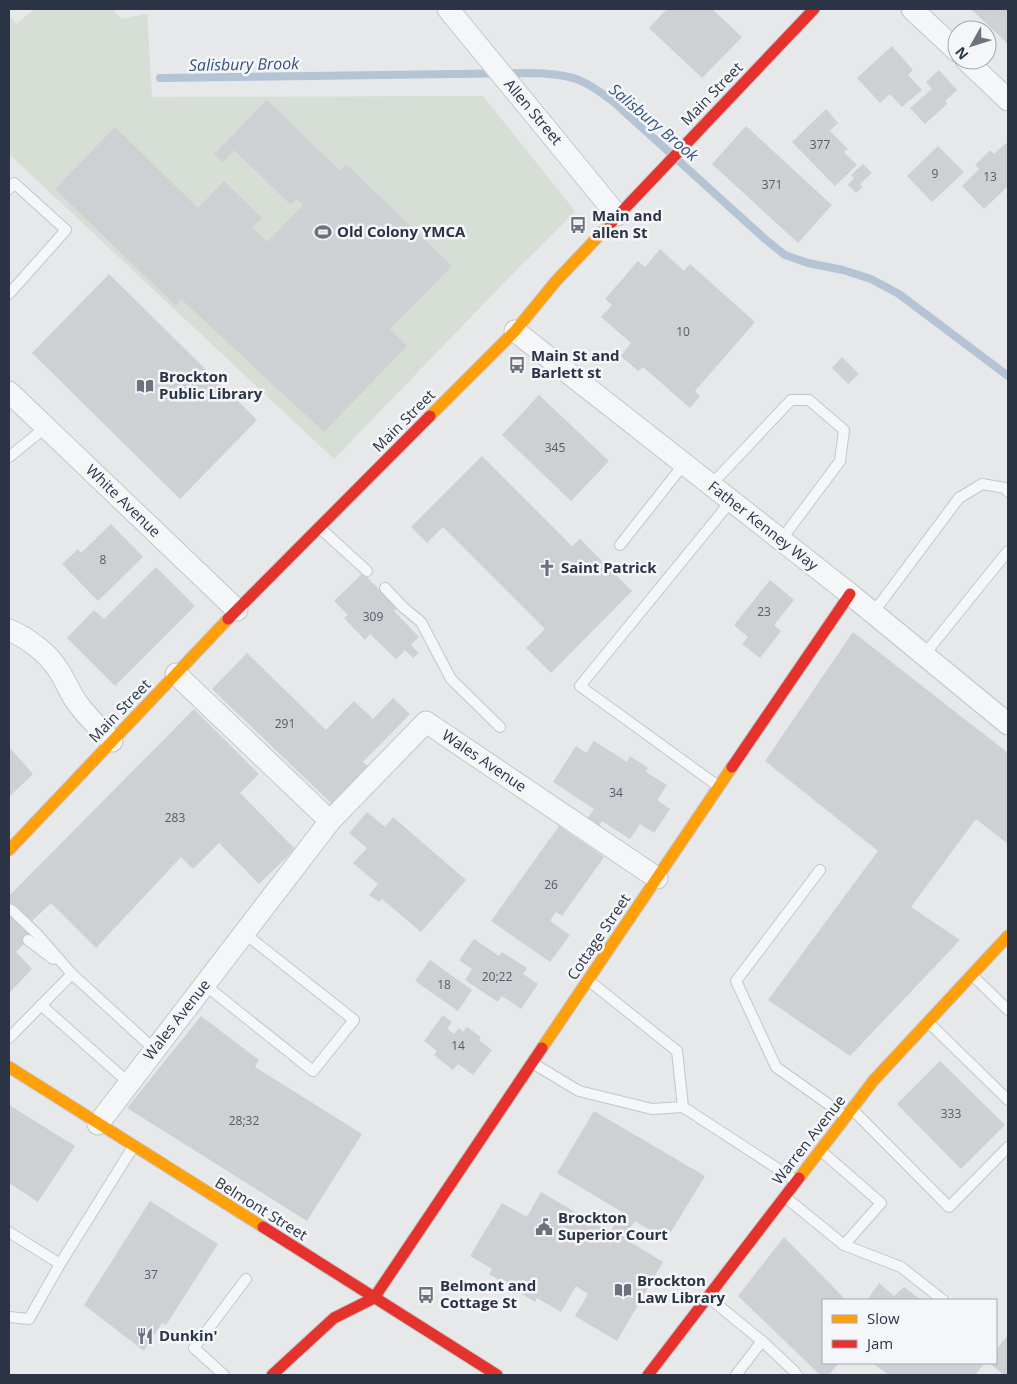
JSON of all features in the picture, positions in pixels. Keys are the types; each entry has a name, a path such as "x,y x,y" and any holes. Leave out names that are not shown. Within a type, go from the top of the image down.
{"main road":[{"name":"Main Street","path":"9,850 237,610 515,331 556,281 814,9"},
{"name":"Cottage Street","path":"374,1298 656,878 850,594"},
{"name":"Warren Avenue","path":"649,1375 874,1080 1008,936"},
{"name":"Belmont Street","path":"9,1068 497,1375"},
{"path":"272,1375 334,1318 374,1298"}],"street":[{"path":"912,9 947,42"},
{"name":"Allen Street","path":"451,13 618,215"},
{"path":"976,70 1008,100"},
{"name":"Father Kenney Way","path":"515,331 850,594 1008,724"},
{"name":"White Avenue","path":"9,392 237,610"},
{"path":"9,630 34,644 46,656 58,669 80,708 112,741"},
{"path":"176,674 330,821"},
{"name":"Wales Avenue","path":"98,1124 330,821 426,722 656,878"}],"lane":[{"path":"9,189 14,183 66,230 9,294"},
{"path":"712,485 792,400 809,400 844,430 840,462 781,540"},
{"path":"9,457 46,427"},
{"path":"620,544 684,464"},
{"path":"873,613 959,498 982,484 1004,488 1008,492"},
{"path":"719,786 580,686 731,501"},
{"path":"319,528 367,571"},
{"path":"924,655 1008,551"},
{"path":"385,588 421,622 451,679 500,727"},
{"path":"820,870 736,981 776,1068 849,1113 950,1207 1008,1147"},
{"path":"9,909 36,934 72,974"},
{"path":"205,985 313,1071 354,1020 244,933"},
{"path":"28,940 72,974 154,1050"},
{"path":"9,1038 72,974"},
{"path":"972,975 1008,1010"},
{"path":"588,980 676,1051 683,1107"},
{"path":"41,1005 129,1083"},
{"path":"928,1022 1008,1100"},
{"path":"532,1063 580,1091 652,1109 683,1107 796,1181"},
{"path":"9,1317 29,1319 60,1264 133,1146"},
{"path":"820,1150 881,1203 844,1245"},
{"path":"784,1196 844,1245 901,1267 942,1299"},
{"path":"9,1232 60,1264"},
{"path":"224,1375 194,1348 246,1279"},
{"path":"708,1296 762,1341 797,1375"},
{"path":"736,1375 762,1341"}],"shaded area":[{"name":"Old Colony YMCA","path":"35,9 112,9 121,19 147,14 152,97 483,96 575,211 334,459 9,154 9,15 16,24"}],"building":[{"path":"667,9 712,9 742,37 702,78 649,28"},
{"path":"971,9 1008,9 1008,44 997,34 997,20 983,20"},
{"path":"892,46 913,70 908,75 922,90 902,107 890,94 880,103 857,78"},
{"path":"939,70 957,90 945,101 947,104 925,124 910,108 932,89 926,82"},
{"path":"267,100 340,171 346,164 452,266 390,329 407,346 324,432 181,299 176,306 55,189 115,127 198,208 224,181 262,218 253,227 267,242 303,205 297,199 291,205 234,150 223,162 214,154"},
{"path":"826,109 838,123 830,131 848,149 844,152 857,165 835,186 792,142"},
{"path":"746,126 832,205 798,243 712,164"},
{"path":"1006,143 1008,146 1008,186 984,209 962,186 979,169 975,165 990,150 994,154"},
{"path":"938,146 964,172 932,202 907,176"},
{"path":"863,164 872,173 860,184 863,187 856,193 848,185 854,178 851,175"},
{"path":"660,249 684,271 690,264 755,322 695,391 700,396 690,408 643,367 638,371 621,356 631,343 601,317 612,305 605,299 638,261 645,267"},
{"name":"Brockton Public Library","path":"109,274 257,420 180,499 32,353"},
{"path":"842,357 859,374 848,384 832,368"},
{"path":"539,395 609,461 571,501 502,435"},
{"name":"Saint Patrick","path":"482,456 572,546 580,539 632,591 551,673 526,648 545,629 443,527 427,543 411,527"},
{"path":"111,524 143,557 98,601 62,564 78,549 81,553"},
{"path":"156,567 195,606 115,686 67,638 94,610 104,619"},
{"path":"363,573 397,608 394,611 419,637 411,645 419,653 413,658 405,650 396,659 370,634 365,640 344,618 348,615 334,601"},
{"path":"770,580 794,600 774,625 781,631 760,658 742,644 748,637 734,625"},
{"path":"853,632 1008,753 1008,844 976,819 911,907 960,940 850,1056 768,1000 878,851 765,761"},
{"path":"247,653 326,730 354,701 373,719 393,698 410,714 363,762 369,767 333,805 212,689"},
{"path":"194,709 259,774 240,793 295,849 259,884 219,843 193,869 181,857 96,948 51,903 30,923 9,902 9,896"},
{"path":"594,741 627,762 630,756 648,768 646,772 667,785 657,800 670,809 654,833 640,824 630,839 602,821 599,826 587,819 594,809 553,782 576,746 586,753"},
{"path":"9,747 33,774 9,797"},
{"path":"367,812 385,827 393,817 466,880 421,932 382,899 379,902 369,895 378,884 353,863 367,848 349,833"},
{"path":"559,826 604,857 562,916 556,912 550,921 570,935 550,962 491,921"},
{"path":"11,913 33,935 16,952 32,969 9,993 9,915"},
{"path":"474,939 499,956 502,952 527,968 523,974 538,984 521,1009 502,996 498,1002 465,980 472,969 459,960"},
{"path":"430,960 472,990 458,1011 415,981"},
{"path":"443,1015 452,1022 447,1029 454,1034 459,1028 463,1032 467,1027 481,1037 479,1040 492,1050 473,1075 458,1064 453,1070 434,1055 437,1051 424,1041"},
{"path":"201,1016 259,1060 255,1067 362,1134 307,1221 127,1108"},
{"path":"940,1061 1005,1125 961,1169 897,1104"},
{"path":"9,1105 75,1146 38,1202 9,1183"},
{"name":"Brockton Superior Court","path":"594,1111 705,1176 666,1240 635,1221 624,1238 663,1262 617,1341 575,1316 588,1294 576,1286 561,1312 537,1298 535,1302 489,1274 492,1269 470,1256 502,1203 527,1217 541,1192 610,1232 622,1212 557,1173"},
{"path":"150,1201 218,1244 166,1325 162,1323 144,1351 84,1305"},
{"path":"784,1237 845,1299 822,1299 822,1364 838,1364 829,1375 820,1375 738,1296"},
{"path":"879,1283 894,1296 904,1287 920,1299 868,1299"},
{"path":"1008,1335 1008,1375 1004,1375 990,1364 997,1364 997,1349"},
{"path":"873,1364 984,1364 975,1375 889,1375"}],"waterway":[{"name":"Salisbury Brook","path":"160,78 532,73 558,75 586,83 616,104 785,255 808,263 843,270 871,279 899,294 1008,376"}],"traffic: slow":[{"path":"430,416 515,331 556,281 610,224"},
{"path":"9,850 228,619"},
{"path":"542,1048 732,767"},
{"path":"799,1178 874,1080 1008,936"},
{"path":"9,1067 263,1227"}],"traffic: jam":[{"path":"610,224 814,9"},
{"path":"228,619 430,416"},
{"path":"732,767 850,594"},
{"path":"272,1375 334,1318 374,1298 542,1048"},
{"path":"648,1375 799,1178"},
{"path":"263,1227 497,1375"}],"place":[{"name":"Main and allen St","path":"578,225"},
{"name":"Old Colony YMCA","path":"323,232"},
{"name":"Main St and Barlett st","path":"517,365"},
{"name":"Brockton Public Library","path":"145,386"},
{"name":"Saint Patrick","path":"547,568"},
{"name":"Brockton Superior Court","path":"544,1227"},
{"name":"Brockton Law Library","path":"623,1290"},
{"name":"Belmont and Cottage St","path":"426,1295"},
{"name":"Dunkin'","path":"145,1336"}]}
